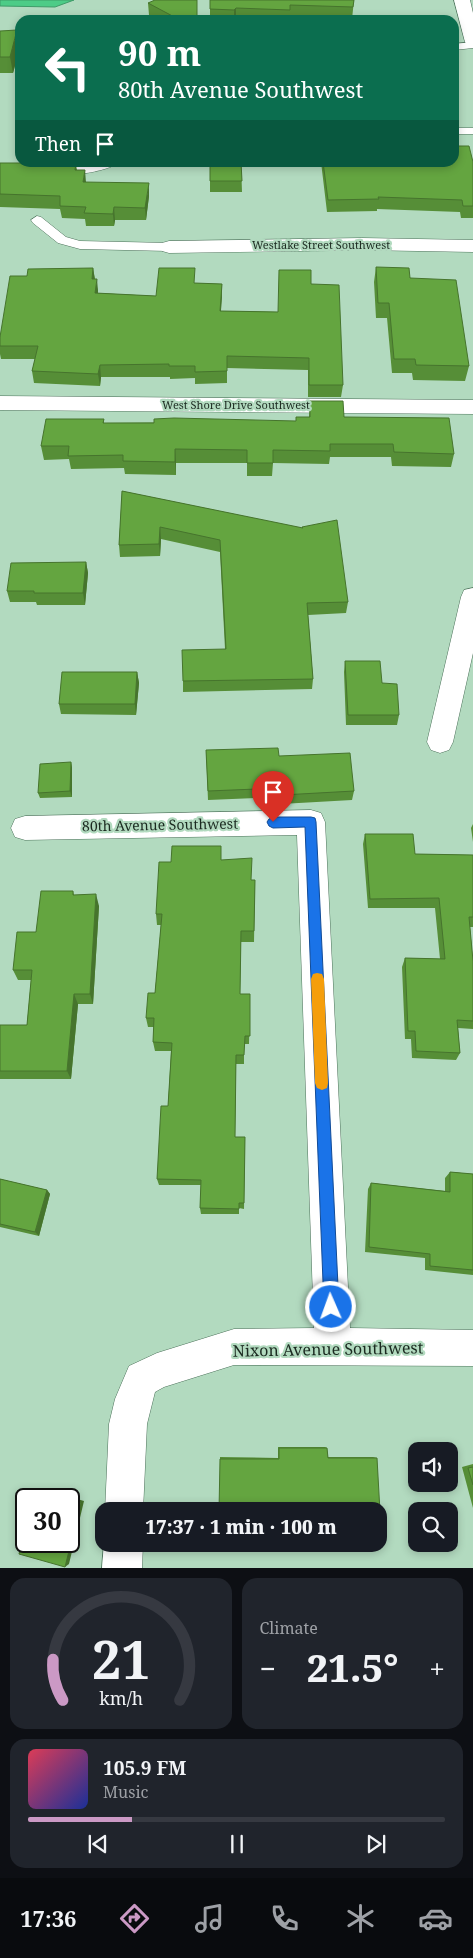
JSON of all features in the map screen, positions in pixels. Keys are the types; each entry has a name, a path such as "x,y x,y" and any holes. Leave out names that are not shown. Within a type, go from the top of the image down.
{"street":[{"path":"462,0 473,43"},
{"name":"Westlake Street Southwest","path":"169,246 362,244 473,246"},
{"name":"West Shore Drive Southwest","path":"0,403 473,407"},
{"path":"440,742 473,597"},
{"name":"80th Avenue Southwest","path":"25,828 311,822 333,1346"},
{"name":"Nixon Avenue Southwest","path":"124,1502 128,1424 134,1399 142,1380 157,1371 234,1347 473,1348"},
{"path":"122,1568 123,1552"}],"lane":[{"path":"459,46 473,43"},
{"path":"459,131 473,131"},
{"path":"37,170 90,170 105,167"},
{"path":"37,220 62,240 80,245 169,246"}],"shaded area":[{"path":"0,0 74,0 55,7 0,6"}],"building":[{"path":"155,0 197,0 197,15 171,15 148,3"},
{"path":"210,0 354,0 353,7 290,5 290,10 236,8 234,10 210,9"},
{"path":"15,30 10,57 0,57 0,31"},
{"path":"459,146 469,146 473,162 473,206 463,206 462,200 378,197 379,199 328,200 324,167 459,167"},
{"path":"0,163 15,163 15,167 75,167 75,170 85,170 83,182 149,183 145,208 114,207 113,214 84,213 86,207 60,206 60,196 0,194"},
{"path":"210,167 241,167 242,181 210,181"},
{"path":"376,267 409,268 410,278 456,280 469,366 416,365 415,359 394,359 389,303 378,303"},
{"path":"93,268 92,279 97,279 95,293 156,296 159,268 195,268 194,283 222,284 220,311 278,312 279,270 311,270 311,284 339,285 343,385 309,385 309,358 227,356 227,371 195,372 195,366 169,366 169,364 100,365 98,374 32,371 38,346 0,346 10,276 27,276 28,269"},
{"path":"310,401 343,401 344,417 449,418 454,454 394,452 393,444 330,444 330,451 273,450 273,463 247,463 247,450 175,449 175,462 123,461 123,455 68,456 69,446 41,446 46,419 104,419 103,423 154,423 154,419 174,418 296,421 296,417 310,417"},
{"path":"122,491 303,528 337,520 348,602 307,603 313,679 183,681 182,650 226,649 220,540 160,527 159,544 119,545"},
{"path":"86,562 83,593 7,591 11,563"},
{"path":"345,661 380,661 382,683 397,684 399,715 348,715"},
{"path":"62,672 137,672 135,704 59,704"},
{"path":"278,748 279,756 350,753 354,791 282,795 281,788 208,791 206,750"},
{"path":"71,762 70,791 38,793 40,764"},
{"path":"365,834 413,834 415,854 473,855 473,917 469,917 473,961 473,1021 457,1020 460,1053 416,1051 415,1031 408,1031 405,958 445,959 439,898 370,899"},
{"path":"172,846 221,846 221,860 252,858 251,880 255,880 254,931 241,931 240,994 250,994 250,1036 245,1036 244,1055 236,1055 235,1137 245,1137 244,1203 239,1203 239,1209 200,1208 201,1180 157,1179 161,1106 168,1106 172,1043 153,1042 154,1018 146,1018 148,993 155,993 162,914 156,914 159,862 171,862"},
{"path":"41,891 73,891 73,895 96,894 90,994 74,994 67,1071 0,1071 0,1025 27,1025 32,970 13,970 17,932 36,932"},
{"path":"450,1172 473,1174 473,1270 430,1266 430,1254 369,1247 371,1183 450,1192"},
{"path":"0,1179 47,1190 35,1232 0,1224"},
{"path":"279,1448 327,1448 328,1458 377,1458 379,1502 219,1502 220,1459 279,1459"},
{"path":"473,1467 473,1485 468,1468"},
{"path":"19,1553 68,1553 65,1567"}],"slow traffic":[{"path":"317,979 322,1083"}],"route":[{"path":"273,822 311,822 331,1307"}]}
